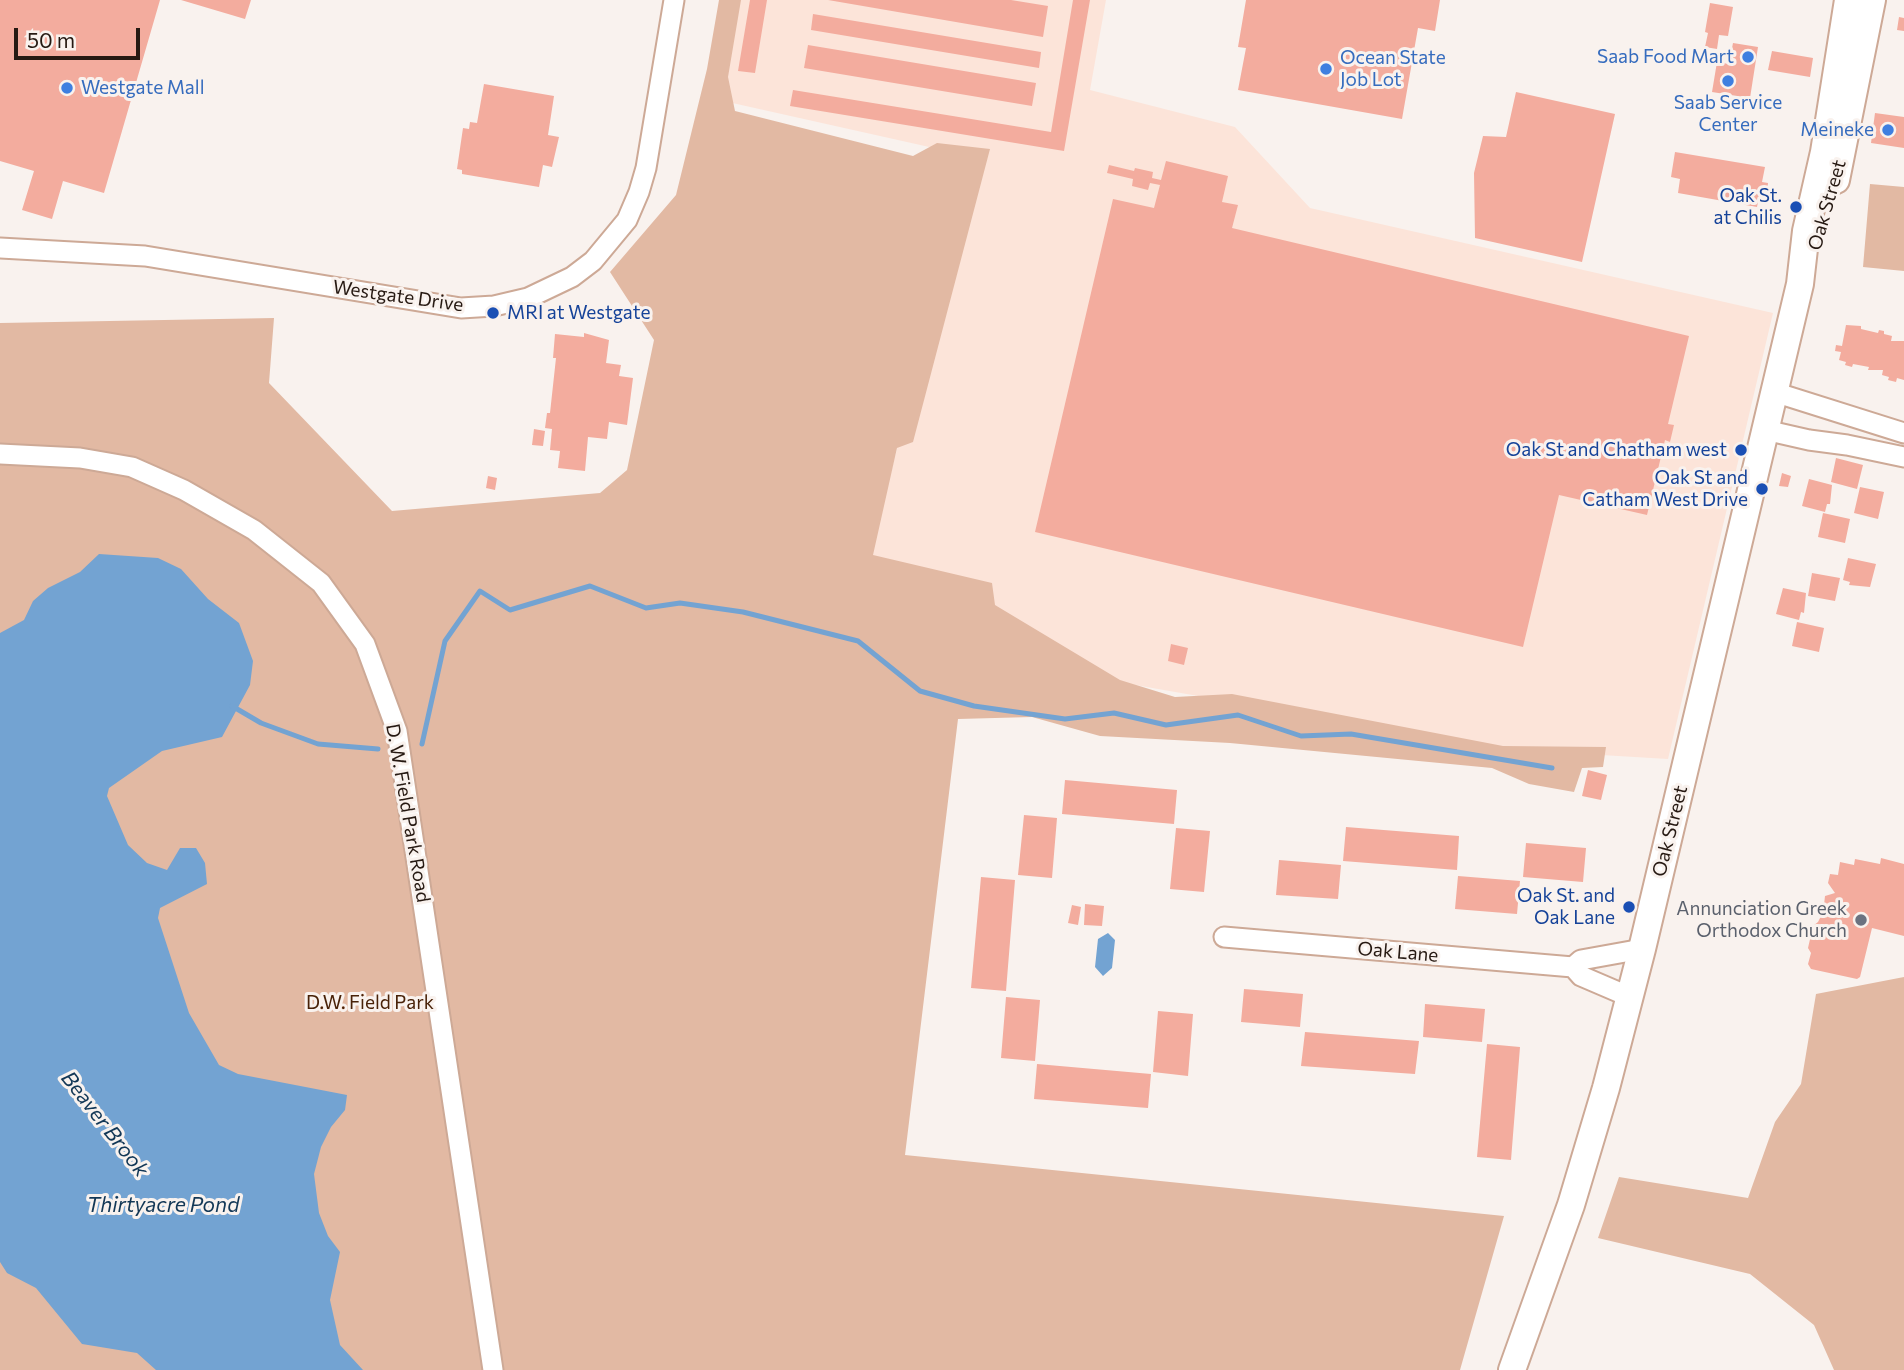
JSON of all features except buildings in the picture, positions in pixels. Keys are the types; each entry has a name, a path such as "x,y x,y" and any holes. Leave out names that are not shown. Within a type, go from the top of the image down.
{"main road":[{"name":"Oak Street","path":"1512,1370 1571,1205 1642,949 1800,284 1848,0"},
{"name":"Oak Street","path":"1800,284 1825,226 1872,0"}],"street":[{"name":"Westgate Drive","path":"0,248 145,256 461,308 494,306 528,298 572,277 593,261 627,220 646,168 674,0"},
{"path":"1774,392 1904,433"},
{"path":"1765,430 1904,457"},
{"name":"D. W. Field Park Road","path":"0,454 80,458 132,467 184,489 254,530 321,583 365,644 397,730 493,1370"},
{"name":"Oak Lane","path":"1224,937 1573,967 1581,976 1630,997"},
{"name":"Oak Lane","path":"1573,967 1581,960 1642,949"}],"shaded area":[{"path":"730,0 1106,0 1090,90 1235,127 1310,208 1773,313 1668,759 1501,749 1101,679 867,563 974,157 710,98"}],"green space":[{"name":"D.W. Field Park","path":"719,0 741,0 728,77 735,111 913,156 937,143 990,149 913,442 897,448 873,555 992,583 995,605 1120,680 1175,697 1232,694 1503,746 1606,747 1603,767 1582,768 1574,792 1529,784 1492,768 1230,743 1100,736 1032,717 958,719 905,1155 1504,1216 1460,1370 0,1370 0,323 274,318 269,383 392,511 600,493 627,470 654,340 610,272 676,195 707,69"},
{"path":"1870,184 1904,187 1904,271 1863,267"},
{"path":"1904,977 1904,1370 1834,1370 1814,1325 1750,1274 1598,1238 1619,1177 1748,1198 1775,1122 1801,1084 1816,994"}],"water":[{"name":"Thirtyacre Pond","path":"99,554 158,558 181,569 208,599 239,623 253,661 250,685 222,737 162,751 109,788 107,796 128,845 147,863 167,870 180,848 196,848 205,863 207,884 160,908 158,918 189,1013 219,1065 238,1074 347,1095 345,1110 331,1127 321,1147 314,1174 319,1213 328,1236 340,1252 330,1300 340,1345 363,1370 156,1370 137,1353 82,1344 36,1288 7,1273 0,1262 0,633 24,620 33,601 48,588 80,572"},
{"path":"1108,933 1115,940 1112,968 1103,976 1095,967 1098,939"}],"waterway":[{"path":"422,744 445,641 480,591 510,610 590,586 646,608 680,603 743,612 858,641 920,691 974,706 1065,719 1114,713 1166,725 1238,715 1301,736 1351,734 1552,768"},
{"path":"232,706 261,723 318,744 378,749"}],"place":[{"name":"Saab Food Mart","path":"1748,57"},
{"name":"Ocean State Job Lot","path":"1326,69"},
{"name":"Saab Service Center","path":"1728,81"},
{"name":"Westgate Mall","path":"67,88"},
{"name":"Meineke","path":"1888,130"},
{"name":"Oak St. at Chilis","path":"1796,207"},
{"name":"MRI at Westgate","path":"493,313"},
{"name":"Oak St and Chatham west","path":"1741,450"},
{"name":"Oak St and Catham West Drive","path":"1762,489"},
{"name":"Oak St. and Oak Lane","path":"1629,907"},
{"name":"Annunciation Greek Orthodox Church","path":"1861,920"}],"water label":[{"name":"Beaver Brook","path":"105,1124"}]}
